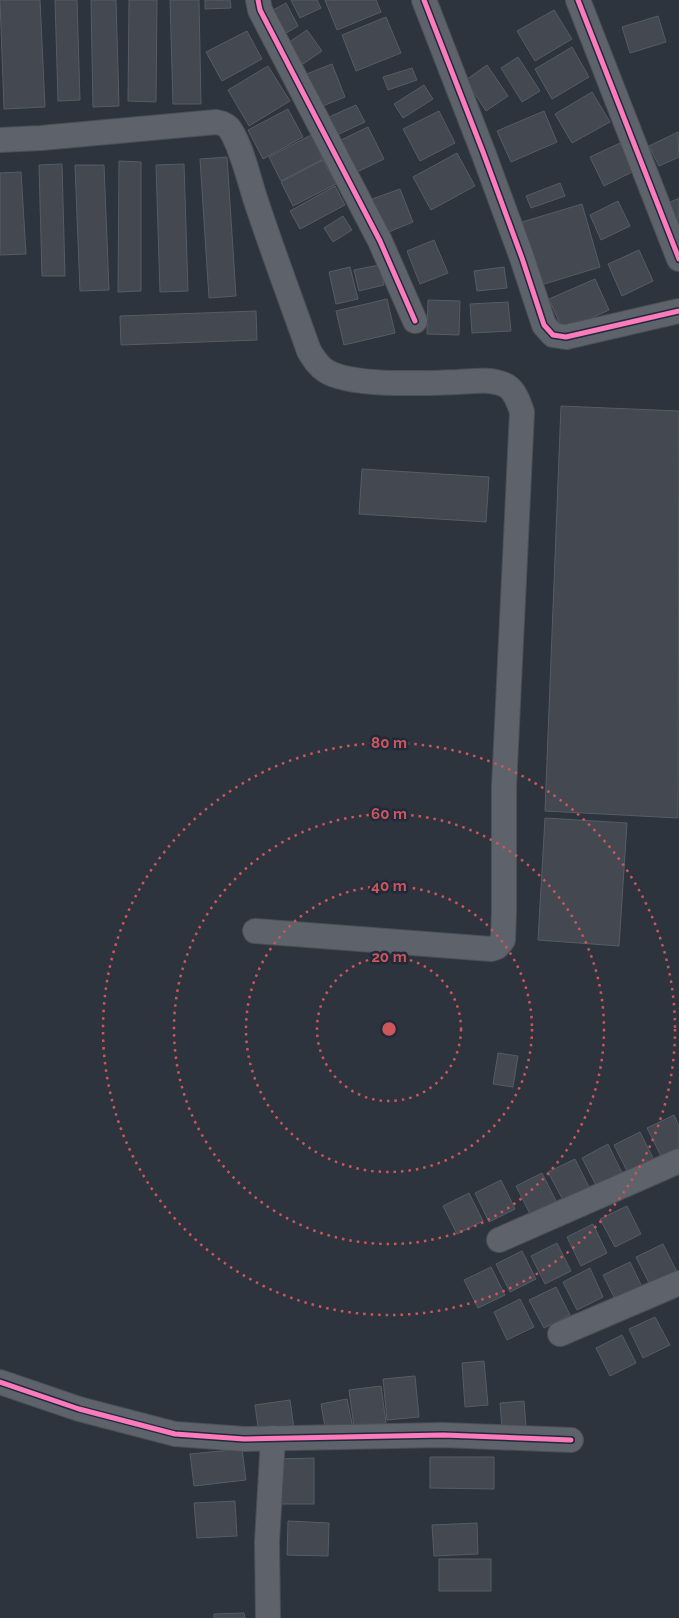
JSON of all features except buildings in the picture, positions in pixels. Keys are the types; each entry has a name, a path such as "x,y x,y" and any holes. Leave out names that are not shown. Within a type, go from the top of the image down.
{"street":[{"path":"258,0 260,10 380,241 415,321"},
{"path":"424,0 483,152 522,258 544,325 553,335 566,337 679,311"},
{"path":"578,0 679,259"},
{"path":"0,140 216,122 226,125 231,130 238,147 309,351 320,368 336,376 371,382 438,383 490,380 508,387 518,401 522,412 504,787 503,940 497,947 492,949 256,931"},
{"path":"499,1240 679,1161"},
{"path":"560,1334 679,1282"},
{"path":"0,1382 79,1409 175,1434 244,1439 443,1435 571,1440"},
{"path":"268,1618 267,1542 274,1438"}],"cycle path":[{"path":"258,0 260,10 380,241 415,321"},
{"path":"424,0 483,152 522,258 544,325 553,335 566,337 679,311"},
{"path":"578,0 679,259"},
{"path":"0,1382 79,1409 175,1434 244,1439 443,1435 571,1440"}]}
